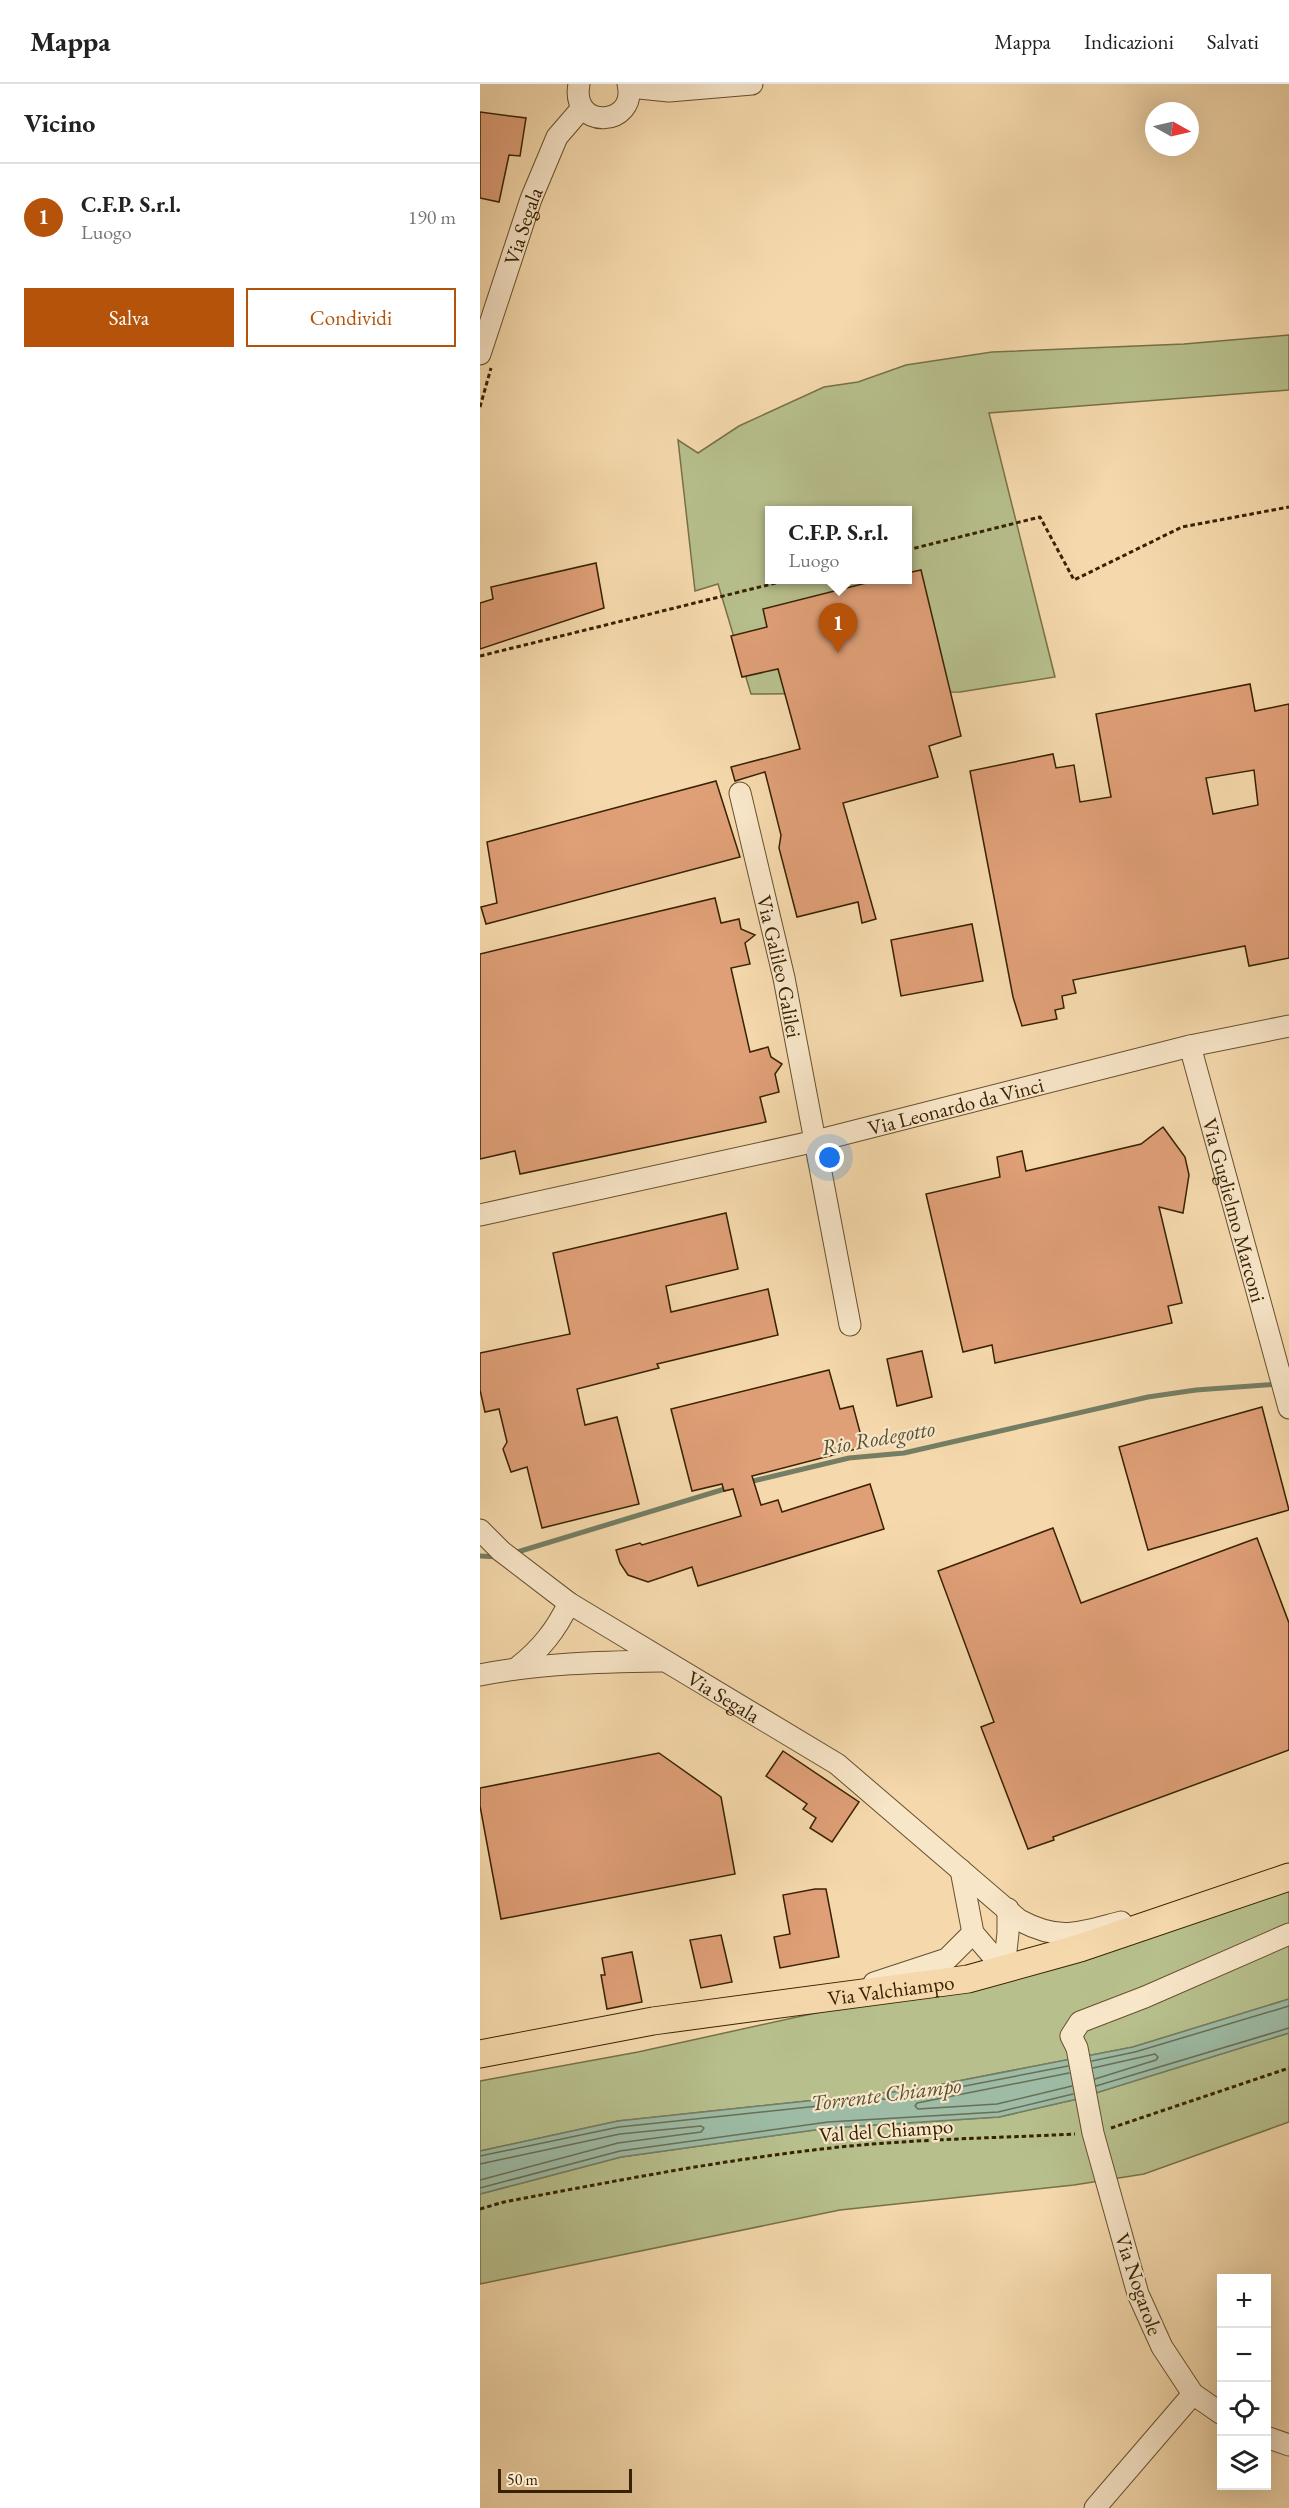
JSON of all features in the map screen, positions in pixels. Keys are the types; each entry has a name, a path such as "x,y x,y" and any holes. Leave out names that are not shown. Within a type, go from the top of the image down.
{"main road":[{"name":"Via Valchiampo","path":"480,2054 653,2021 968,1979 1080,1948 1289,1877"}],"street":[{"path":"579,84 579,100 582,108 597,118 614,116 627,104 628,86 669,91 752,84"},
{"name":"Via Segala","path":"486,359 535,189 557,137 582,108"},
{"name":"Via Galileo Galilei","path":"740,793 784,978 850,1325"},
{"name":"Via Leonardo da Vinci","path":"480,1215 816,1141 1190,1046 1289,1026"},
{"name":"Via Guglielmo Marconi","path":"1190,1046 1289,1408"},
{"name":"Via Segala","path":"480,1530 501,1551 569,1603 662,1661 837,1764 1019,1920 1038,1930 1057,1935 1124,1921 1178,1914"},
{"path":"518,1667 541,1649 560,1622 569,1603"},
{"path":"480,1675 518,1667 588,1662 662,1661"},
{"path":"961,1870 974,1933 1004,1969"},
{"path":"1004,1969 1008,1909"},
{"path":"825,1998 947,1959 974,1933"},
{"name":"Via Nogarole","path":"1217,2411 1193,2394 1162,2347 1138,2294 1093,2133 1077,2048 1071,2036 1080,2022 1145,1997 1289,1934"},
{"path":"1095,2508 1193,2394"},
{"path":"1271,2439 1289,2445"}],"path":[{"path":"480,407 486,359"},
{"path":"912,549 1040,517 1074,580 1182,527 1289,507"},
{"path":"480,656 768,584"},
{"name":"Val del Chiampo","path":"480,2209 504,2202 678,2169 776,2155 841,2147 1093,2133 1289,2068"}],"shaded area":[{"path":"1289,335 1289,390 989,413 1055,677 960,692 751,694 718,584 695,591 678,440 698,453 739,426 824,387 858,382 906,365 992,352 1184,344"},
{"path":"1289,1877 1289,1999 1133,2047 912,2090 618,2121 480,2151 480,2081 638,2052 1061,1959"},
{"path":"1289,2033 1289,2122 1144,2174 1074,2185 840,2210 480,2284 480,2194 621,2157 829,2128 999,2117 1073,2100"}],"water":[{"name":"Torrente Chiampo","path":"1289,1999 1289,2033 1073,2100 999,2117 829,2128 621,2157 480,2194 480,2151 618,2121 912,2090 1133,2047"}],"building":[{"path":"480,112 526,118 520,156 509,155 499,202 480,198"},
{"path":"596,563 604,608 480,649 480,603 493,599 491,587"},
{"path":"921,570 961,736 929,746 938,777 843,803 876,919 862,923 858,902 797,917 779,848 781,835 765,772 735,781 731,767 800,749 778,669 742,677 731,636 767,627 763,609 862,584 912,584 912,572"},
{"path":"1250,684 1255,711 1289,704 1289,958 1249,966 1245,946 1073,980 1076,993 1062,996 1064,1008 1055,1010 1057,1019 1022,1026 1013,997 970,771 1053,754 1056,768 1074,765 1080,802 1111,797 1096,714","holes":["1254,770 1258,805 1213,814 1206,778"]},
{"path":"716,781 740,857 486,924 481,907 497,903 487,842"},
{"path":"715,898 721,923 739,919 741,929 755,935 745,943 750,964 731,968 750,1052 768,1047 771,1057 782,1064 775,1074 779,1092 760,1097 766,1122 520,1174 515,1151 480,1159 480,954"},
{"path":"972,924 983,981 901,996 891,940"},
{"path":"1163,1127 1185,1157 1189,1175 1183,1213 1159,1207 1182,1303 1168,1306 1172,1323 995,1363 992,1345 963,1352 926,1194 1000,1177 997,1157 1022,1151 1026,1171 1141,1144"},
{"path":"726,1213 738,1269 666,1286 671,1312 768,1289 778,1335 657,1364 659,1368 577,1389 585,1425 617,1417 639,1504 542,1528 527,1467 511,1472 503,1449 507,1442 499,1409 485,1412 480,1390 480,1353 570,1334 553,1253"},
{"path":"922,1351 932,1397 897,1406 887,1359"},
{"path":"829,1370 840,1409 853,1406 864,1447 752,1476 761,1505 778,1500 782,1512 870,1484 884,1529 698,1586 692,1567 648,1582 628,1575 620,1563 616,1550 640,1543 642,1545 741,1516 733,1489 724,1491 722,1484 692,1491 671,1409"},
{"path":"1262,1407 1289,1510 1148,1550 1119,1447"},
{"path":"1053,1528 1081,1603 1257,1538 1289,1623 1289,1750 1053,1837 1054,1840 1028,1849 981,1727 994,1722 938,1571"},
{"path":"783,1751 859,1802 832,1842 810,1828 816,1818 803,1809 807,1804 766,1776"},
{"path":"659,1753 721,1797 735,1874 501,1919 480,1806 480,1788"},
{"path":"826,1889 839,1957 780,1968 774,1937 790,1934 783,1895"},
{"path":"721,1935 732,1982 701,1988 690,1940"},
{"path":"632,1952 642,2002 607,2009 601,1975 605,1975 602,1958"}],"waterway":[{"name":"Rio Rodegotto","path":"749,1482 849,1458 904,1453 1148,1397 1196,1390 1278,1384"},
{"name":"Rio Rodegotto","path":"514,1553 728,1488"},
{"name":"Rio Rodegotto","path":"480,1556 499,1557"}],"place":[{"name":"C.F.P. S.r.l.","path":"838,653"}]}
